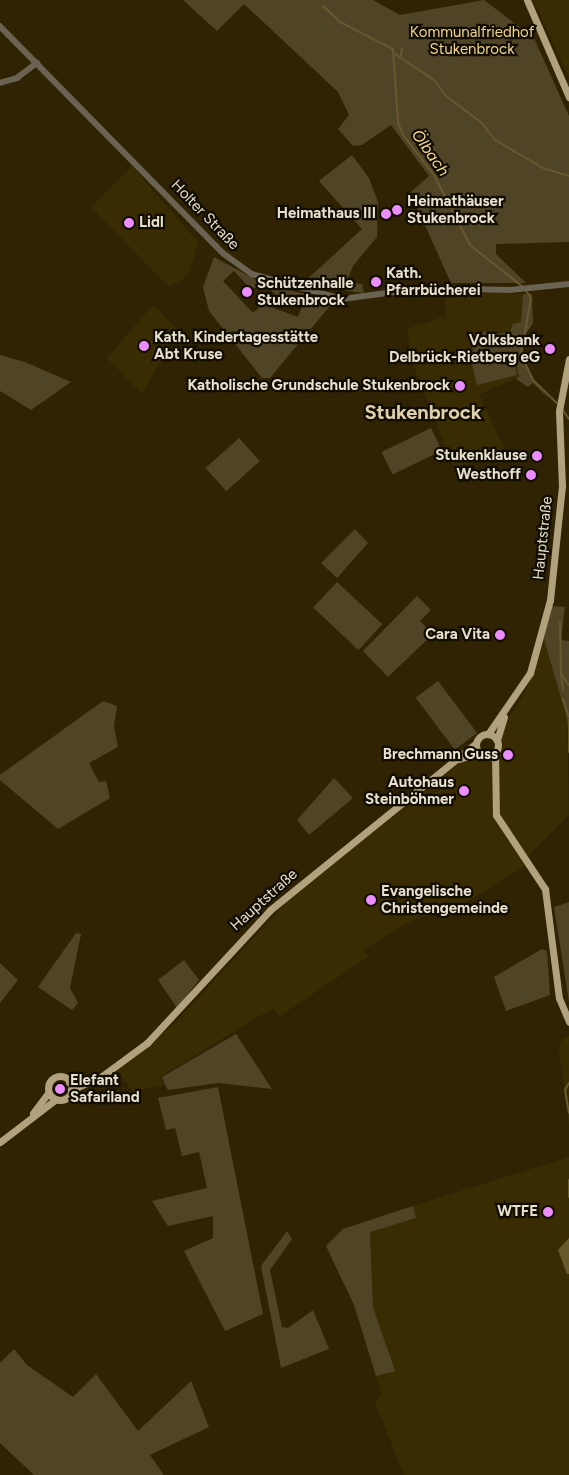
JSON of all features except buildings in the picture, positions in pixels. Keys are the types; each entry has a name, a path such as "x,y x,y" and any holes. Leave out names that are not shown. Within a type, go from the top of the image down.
{"main road":[{"path":"527,0 569,97"},
{"name":"Hauptstraße","path":"71,1090 102,1076 167,1025 270,910 488,734 506,712 530,673 550,600 562,486 560,407 569,360"},
{"name":"Hauptstraße","path":"506,712 494,752 496,816 535,870 550,903 558,998 569,1022"},
{"path":"488,734 497,740"},
{"path":"476,743 495,773"},
{"name":"Hauptstraße","path":"458,759 494,752"},
{"name":"Hauptstraße","path":"70,1082 102,1076"},
{"path":"0,1142 55,1100 65,1099 71,1090 70,1082 53,1078 48,1093 31,1118"},
{"path":"48,1093 55,1100"}],"street":[{"name":"Holter Straße","path":"0,26 223,253 252,274 342,299 424,288 526,290 569,284"},
{"path":"0,83 38,63"}],"shaded area":[{"path":"533,0 569,0 569,76 564,68"},
{"path":"132,166 198,242 189,275 169,287 91,207"},
{"name":"Katholische Grundschule Stukenbrock","path":"444,291 523,294 522,320 513,348 520,377 479,394 504,449 455,469 413,365 407,329 446,316"},
{"name":"Kath. Kindertagesstätte Abt Kruse","path":"153,305 179,330 142,394 107,358"},
{"path":"544,639 567,719 569,815 529,855 525,866 463,904 411,921 364,949 368,957 280,1016 273,1008 161,1076 163,1085 133,1092 117,1069 173,1025 290,898 444,771 465,758 489,758 501,749 499,733 524,694"},
{"path":"569,1036 569,1127 559,1050 562,1038"},
{"path":"569,1157 569,1475 404,1475 375,1402 382,1395 376,1376 394,1371 373,1307 370,1232 416,1218 413,1206"},
{"path":"569,1238 569,1274 567,1274 558,1250"}],"green space":[{"name":"Kommunalfriedhof Stukenbrock","path":"183,0 373,0 400,15 484,0 534,38 569,116 569,242 496,244 496,254 526,283 451,283 414,201 405,197 429,176 391,125 362,145 353,146 338,129 349,115 338,92 244,4 217,31"},
{"path":"352,155 369,178 378,202 377,237 353,266 346,283 362,284 364,293 301,285 362,229 319,181"},
{"path":"214,257 264,284 334,301 270,378 262,378 209,311 203,287","holes":["234,271 249,287 270,289 276,295 304,301 298,317 263,304 253,313 223,281"]},
{"path":"523,294 532,294 533,323 522,340 522,354 534,380 550,400 533,383 528,387 516,379 519,377 513,348 517,375 477,385 472,364 480,362 479,356 474,357 470,335 486,331 492,340 497,334 510,332 513,324 521,322"},
{"path":"0,355 25,362 71,382 31,410 0,391"},
{"path":"431,428 442,450 393,475 382,452"},
{"path":"239,438 260,461 226,491 206,468"},
{"path":"355,529 368,543 337,578 321,563"},
{"path":"337,582 382,624 358,650 313,608"},
{"path":"417,596 431,610 420,621 433,634 388,677 363,651"},
{"path":"550,606 565,607 561,640 569,641 569,745 567,719 544,639"},
{"path":"438,681 477,733 455,750 416,698"},
{"path":"103,701 117,706 114,726 118,747 89,763 99,782 106,781 110,798 58,829 0,780 0,775"},
{"path":"334,778 353,798 309,835 297,820"},
{"path":"569,902 569,1002 554,907"},
{"path":"76,933 81,934 70,988 78,1003 72,1010 38,987"},
{"path":"542,949 547,951 550,995 506,1011 494,977"},
{"path":"184,960 199,980 177,1008 158,980"},
{"path":"0,963 18,980 0,1003"},
{"path":"236,1034 272,1089 218,1083 168,1090 162,1077"},
{"path":"218,1087 263,1314 225,1331 184,1251 213,1238 213,1216 168,1226 152,1201 207,1188 199,1152 182,1156 175,1128 166,1130 158,1098"},
{"path":"413,1206 416,1218 370,1232 373,1307 395,1371 376,1376 354,1305 326,1246 343,1229"},
{"path":"287,1231 292,1239 270,1270 282,1327 288,1328 313,1310 329,1349 281,1368 261,1266"},
{"path":"14,1349 27,1365 73,1397 96,1374 138,1431 191,1381 209,1427 150,1455 164,1475 34,1475 0,1443 0,1363"}],"waterway":[{"name":"Ölbach","path":"323,6 340,22 393,49 398,123 403,135 434,175 470,245 523,287"},
{"path":"401,55 402,48"},
{"path":"395,54 434,80 446,96 482,123 495,140 543,168 569,176"},
{"name":"Ölbach","path":"526,291 531,298 521,355 533,380 557,403"},
{"name":"Ölbach","path":"562,409 569,419"},
{"name":"Ölbach","path":"560,622 561,674 569,685"},
{"name":"Ölbach","path":"561,675 563,690"},
{"name":"Ölbach","path":"563,699 569,717"},
{"name":"Ölbach","path":"569,720 569,752"},
{"path":"569,1083 565,1090 569,1113"},
{"path":"569,1180 569,1197"}],"place":[{"name":"Heimathäuser Stukenbrock","path":"397,210"},
{"name":"Heimathaus III","path":"386,214"},
{"name":"Lidl","path":"129,223"},
{"name":"Kath. Pfarrbücherei","path":"376,282"},
{"name":"Schützenhalle Stukenbrock","path":"247,292"},
{"name":"Kath. Kindertagesstätte Abt Kruse","path":"144,346"},
{"name":"Volksbank Delbrück-Rietberg eG","path":"550,349"},
{"name":"Katholische Grundschule Stukenbrock","path":"460,386"},
{"name":"Stukenklause","path":"537,456"},
{"name":"Westhoff","path":"531,475"},
{"name":"Cara Vita","path":"500,635"},
{"name":"Brechmann Guss","path":"508,755"},
{"name":"Autohaus Steinböhmer","path":"464,791"},
{"name":"Evangelische Christengemeinde","path":"371,900"},
{"name":"Elefant Safariland","path":"60,1089"},
{"name":"WTFE","path":"548,1212"}],"district":[{"name":"Stukenbrock","path":"423,412"}]}
